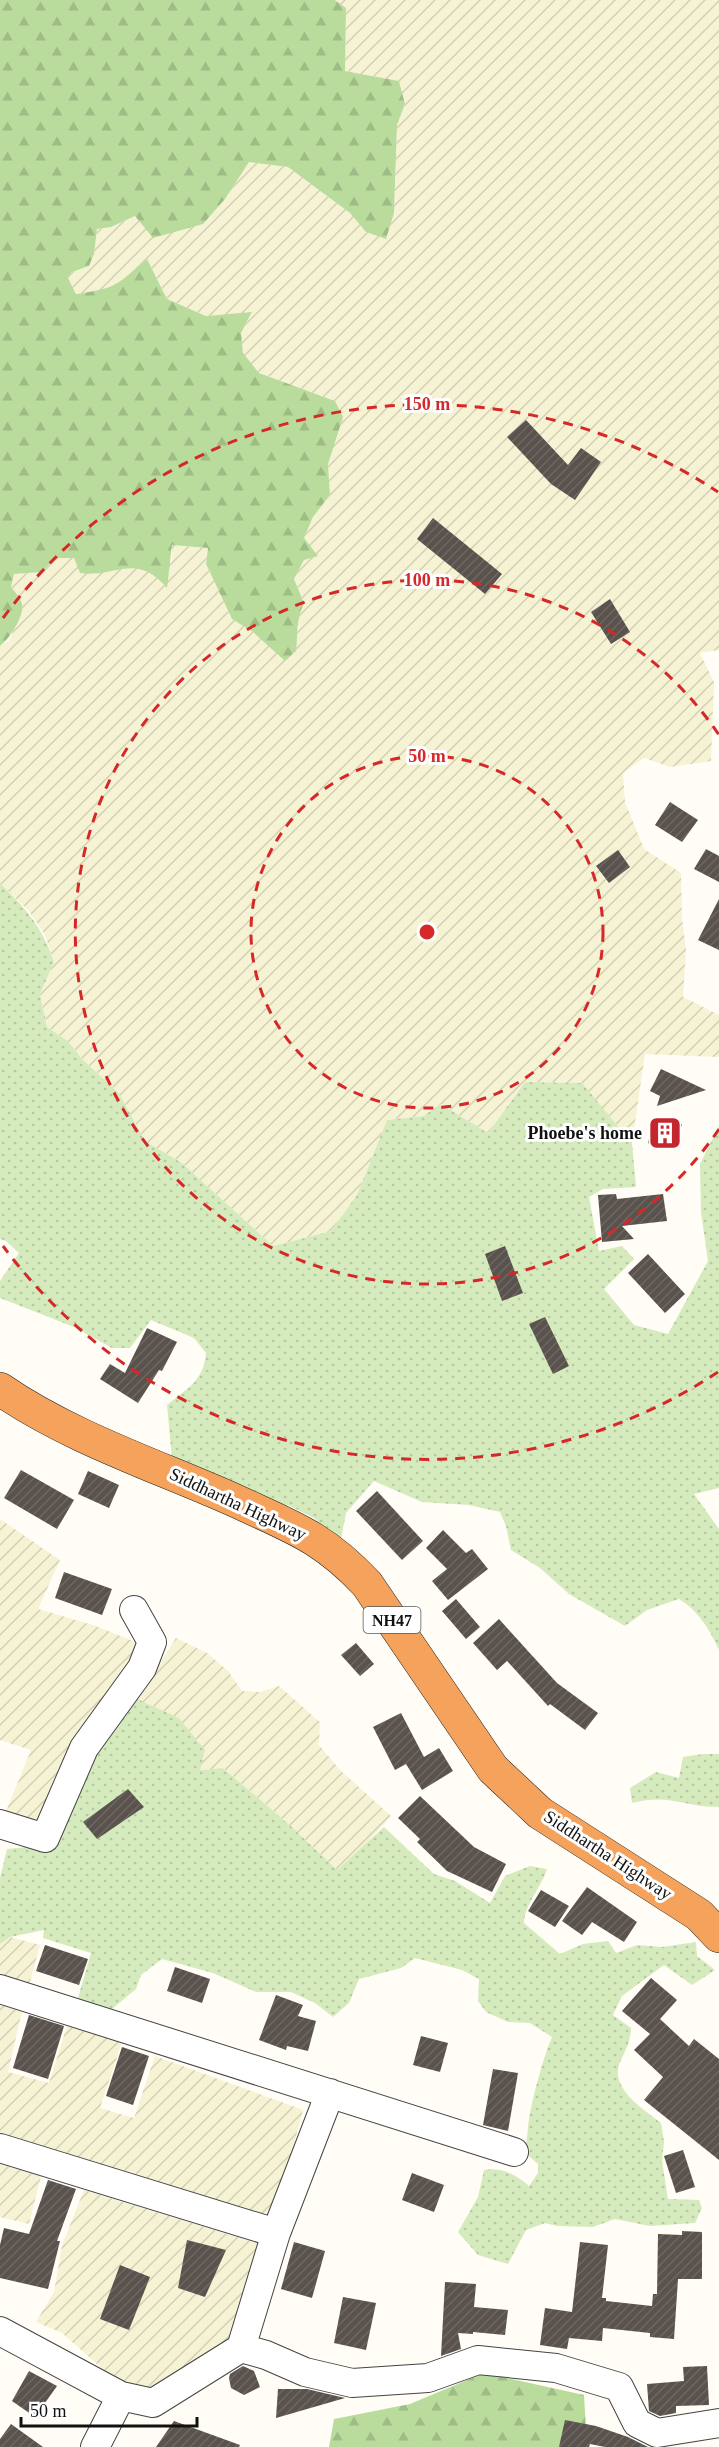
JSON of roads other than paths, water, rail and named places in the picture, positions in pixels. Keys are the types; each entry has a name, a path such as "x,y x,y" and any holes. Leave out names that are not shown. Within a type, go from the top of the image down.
{"highway":[{"name":"Siddhartha Highway","path":"0,1389 84,1435 286,1522 342,1557 367,1584 500,1777 540,1814 676,1899 699,1915 719,1936"}],"street":[{"path":"0,1824 45,1838 84,1748 142,1668 152,1642 134,1610"},
{"path":"0,1989 514,2152"},
{"path":"0,2331 121,2396 153,2403 241,2348 276,2233 330,2093"},
{"path":"0,2148 276,2233"},
{"path":"241,2348 266,2355 305,2372 352,2383 428,2378 478,2360 556,2368 619,2387 637,2423 657,2433 719,2423"},
{"path":"95,2447 121,2396"}],"place":[{"name":"Phoebe's home","path":"665,1133"}]}
